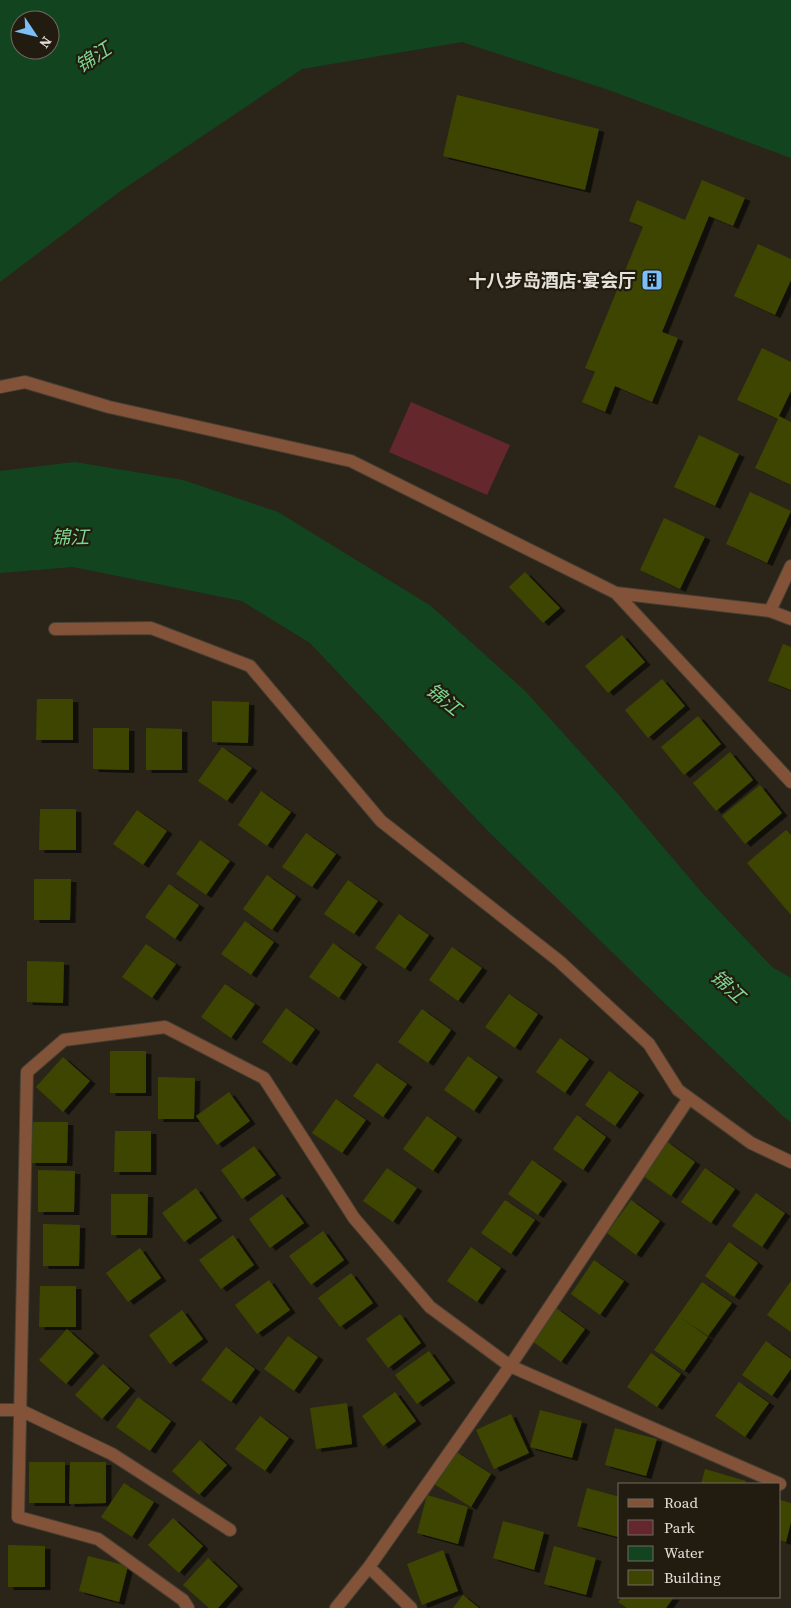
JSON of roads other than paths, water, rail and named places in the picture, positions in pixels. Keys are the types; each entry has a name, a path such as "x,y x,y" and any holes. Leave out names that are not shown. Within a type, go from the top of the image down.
{"street":[{"path":"0,387 25,382 109,407 352,461 616,593 770,611 791,619"},
{"path":"770,611 791,566"},
{"path":"616,593 791,782"},
{"path":"54,629 151,628 250,666 381,821 559,961 649,1044 678,1090 751,1142 791,1162"},
{"path":"188,1608 183,1600 98,1539 18,1517 27,1072 64,1040 164,1027 264,1078 354,1218 430,1307 510,1366 778,1483"},
{"path":"336,1608 369,1567 510,1366 689,1098"},
{"path":"0,1410 20,1410 112,1454 230,1530"},
{"path":"369,1567 411,1608"}],"water":[{"name":"锦江","path":"0,0 791,0 791,158 609,90 462,42 302,69 119,192 0,282"},
{"name":"锦江","path":"75,462 183,480 278,512 431,606 525,691 618,794 703,894 772,967 791,978 791,1122 652,991 488,831 310,643 242,601 73,567 0,573 0,471"}],"place":[{"name":"十八步岛酒店·宴会厅","path":"652,280"}]}
